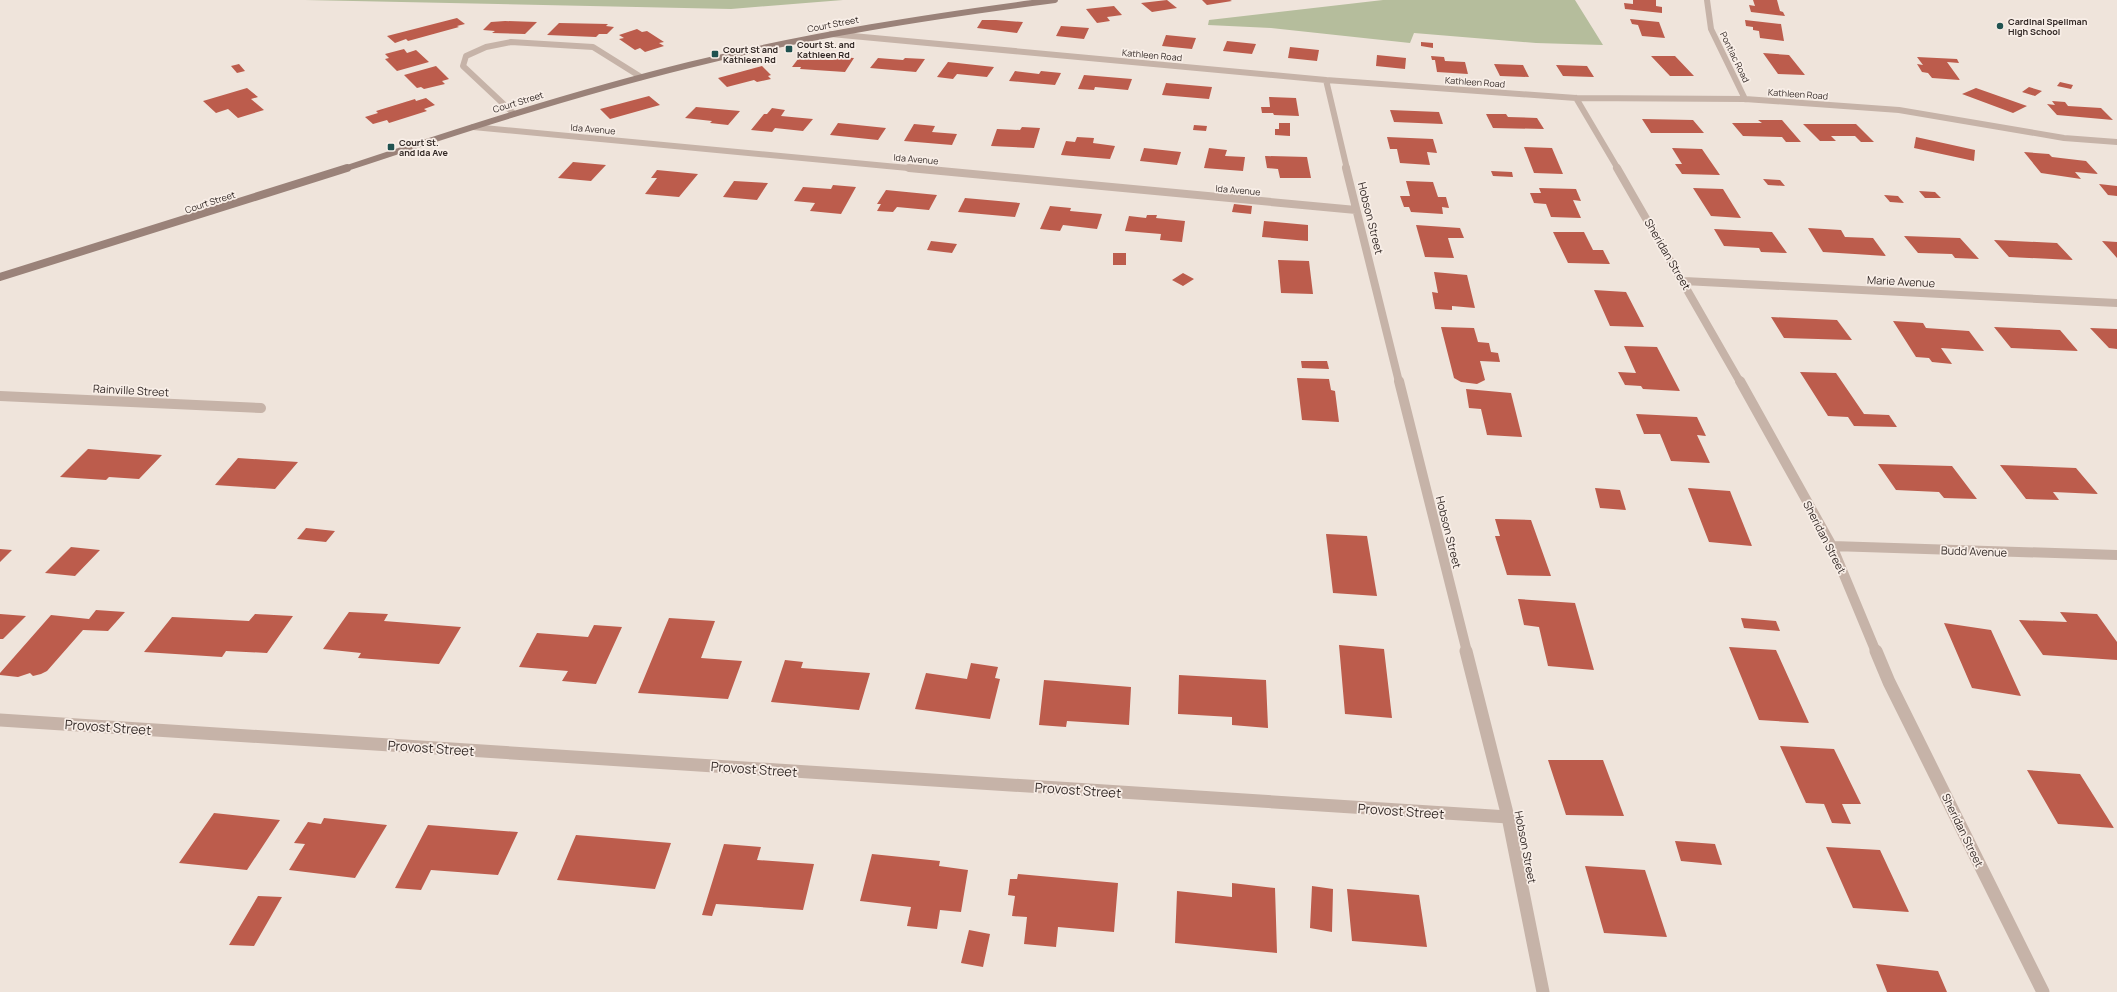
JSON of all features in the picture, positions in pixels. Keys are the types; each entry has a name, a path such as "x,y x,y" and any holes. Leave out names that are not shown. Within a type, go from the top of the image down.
{"street":[{"name":"Court Street","path":"0,277 108,245 513,113 641,77 830,34 949,14 1055,0"},
{"name":"Pontiac Road","path":"1707,0 1711,29 1745,99"},
{"name":"Kathleen Road","path":"830,34 1326,80 1576,98 1745,99 1899,110 2064,138 2117,142"},
{"path":"513,113 463,66 466,56 486,47 511,42 593,46 641,77"},
{"name":"Hobson Street","path":"1326,80 1356,210 1508,818 1543,992"},
{"name":"Sheridan Street","path":"1576,98 1684,281 1832,546 1890,682 2043,992"},
{"name":"Ida Avenue","path":"473,127 1356,210"},
{"name":"Marie Avenue","path":"1684,281 2117,303"},
{"name":"Rainville Street","path":"0,396 261,408"},
{"name":"Budd Avenue","path":"1832,546 2117,555"},
{"name":"Provost Street","path":"0,720 1508,818"}],"green space":[{"path":"305,0 843,0 731,9"},
{"path":"1383,0 1575,0 1603,45 1536,43 1414,33 1410,43 1271,28 1208,25 1209,20"}],"building":[{"path":"1167,0 1177,8 1152,12 1141,3"},
{"path":"1202,0 1230,0 1232,1 1207,5"},
{"path":"1633,0 1656,0 1656,6 1662,7 1662,13 1625,9 1624,3 1633,4"},
{"path":"1753,0 1777,0 1780,11 1783,12 1785,16 1751,12 1749,5 1755,6"},
{"path":"1114,6 1122,15 1107,17 1110,21 1097,23 1086,9"},
{"path":"457,18 465,24 408,41 406,39 395,43 387,36"},
{"path":"1630,19 1659,22 1665,38 1642,36 1638,25 1632,24"},
{"path":"982,20 1023,22 1017,33 977,28"},
{"path":"1745,20 1781,24 1784,41 1760,38 1759,31 1753,30 1753,27 1746,26"},
{"path":"491,22 537,22 525,34 492,33 495,31 483,30"},
{"path":"559,23 608,24 606,26 614,27 607,34 599,34 596,37 547,35"},
{"path":"1061,26 1089,28 1084,39 1056,36"},
{"path":"637,29 642,32 647,31 664,42 659,43 664,46 645,52 640,48 635,50 619,39 624,38 619,35"},
{"path":"1166,35 1196,38 1192,49 1162,46"},
{"path":"1227,41 1256,44 1252,54 1223,51"},
{"path":"1421,42 1433,43 1433,48 1421,46"},
{"path":"1290,47 1319,50 1317,61 1288,58"},
{"path":"404,49 407,53 416,50 429,62 397,71 385,59 389,58 385,54"},
{"path":"1763,53 1789,55 1805,75 1778,74"},
{"path":"1377,55 1406,58 1405,69 1376,66"},
{"path":"1431,56 1444,57 1445,61 1465,62 1468,74 1437,72 1435,60 1432,60"},
{"path":"1651,56 1675,56 1694,76 1670,76"},
{"path":"835,57 854,58 845,72 800,69 801,67 792,67 798,59 833,60"},
{"path":"1917,57 1957,59 1959,63 1947,62 1960,80 1932,78 1928,73 1922,72 1917,64 1923,65"},
{"path":"878,58 903,60 905,58 925,59 916,72 870,68"},
{"path":"948,62 994,67 987,77 957,74 953,79 937,77"},
{"path":"239,64 245,71 237,73 231,66"},
{"path":"1494,64 1523,65 1529,77 1500,76"},
{"path":"1556,65 1587,66 1594,77 1563,76"},
{"path":"436,66 449,79 442,81 445,84 424,89 421,87 417,88 404,75"},
{"path":"762,66 771,75 768,76 771,79 757,82 754,80 727,87 718,78"},
{"path":"1015,71 1039,74 1041,71 1061,73 1055,85 1009,81"},
{"path":"1084,75 1132,79 1128,90 1095,87 1094,90 1078,89"},
{"path":"2060,82 2073,85 2071,89 2057,86"},
{"path":"1166,83 1212,87 1209,99 1162,95"},
{"path":"2029,87 2042,91 2035,96 2022,92"},
{"path":"247,88 258,97 251,99 264,110 238,118 228,109 216,113 203,101"},
{"path":"1976,88 2027,106 2013,113 1962,94"},
{"path":"649,96 660,105 610,119 600,109"},
{"path":"1269,97 1296,98 1299,116 1262,113 1261,107 1270,107"},
{"path":"426,98 435,105 424,109 427,111 389,123 387,120 373,124 365,117 378,113 376,111 415,99 416,101"},
{"path":"2052,101 2065,102 2068,106 2101,108 2113,120 2057,115 2047,104 2055,105"},
{"path":"696,107 740,111 728,125 710,123 712,121 685,118"},
{"path":"772,108 785,110 781,116 813,119 803,131 775,128 772,132 751,130 764,114 767,114"},
{"path":"1390,110 1439,112 1443,124 1394,122"},
{"path":"1486,114 1506,114 1508,117 1537,118 1544,129 1493,128"},
{"path":"1642,119 1693,120 1704,133 1651,133"},
{"path":"1758,120 1782,120 1801,142 1786,142 1782,137 1743,136 1732,123 1762,123"},
{"path":"838,123 886,128 878,140 830,135"},
{"path":"1279,123 1290,123 1290,136 1275,135 1275,129 1279,129"},
{"path":"914,124 935,126 932,132 957,134 952,145 904,141"},
{"path":"1803,124 1856,124 1874,142 1861,142 1855,136 1831,136 1836,141 1820,141"},
{"path":"1194,125 1207,126 1206,131 1193,130"},
{"path":"1022,127 1040,128 1034,148 991,146 997,129 1020,130"},
{"path":"1077,137 1094,138 1093,143 1115,146 1110,159 1061,155 1066,141 1075,142"},
{"path":"1387,137 1433,139 1437,153 1427,152 1430,165 1400,163 1397,149 1390,149"},
{"path":"1916,137 1975,150 1974,161 1914,148"},
{"path":"1524,147 1552,148 1563,174 1534,173"},
{"path":"1144,148 1181,152 1177,165 1140,161"},
{"path":"1209,148 1227,150 1225,156 1245,157 1243,171 1204,168"},
{"path":"1672,148 1702,149 1720,175 1682,174 1675,164 1682,164"},
{"path":"2024,152 2049,154 2052,157 2086,161 2098,174 2075,172 2081,179 2041,173"},
{"path":"1265,156 1307,157 1311,178 1280,178 1278,169 1267,168"},
{"path":"573,162 606,165 591,181 558,178"},
{"path":"657,170 698,174 679,197 645,194 657,178 651,178"},
{"path":"1491,171 1512,172 1513,177 1493,176"},
{"path":"1763,179 1780,180 1785,186 1768,185"},
{"path":"734,181 768,183 757,200 723,197"},
{"path":"1406,181 1433,182 1438,197 1446,197 1449,208 1442,207 1443,214 1411,212 1409,207 1404,207 1400,196 1410,196"},
{"path":"2099,184 2117,186 2117,196 2108,195"},
{"path":"833,185 856,187 841,214 810,211 815,203 794,201 803,187 831,189"},
{"path":"1539,188 1576,189 1581,201 1573,200 1581,218 1551,217 1546,204 1534,203 1530,193 1541,193"},
{"path":"1693,188 1723,189 1741,218 1711,216"},
{"path":"886,190 937,195 929,210 897,207 893,212 877,211 881,204 877,204"},
{"path":"1919,191 1935,192 1941,198 1925,198"},
{"path":"1884,195 1898,196 1904,203 1890,202"},
{"path":"965,198 1020,203 1015,217 958,212"},
{"path":"1234,204 1252,206 1251,214 1232,212"},
{"path":"1050,206 1071,208 1070,211 1102,214 1097,229 1063,225 1060,231 1040,229"},
{"path":"1147,215 1157,215 1156,218 1185,221 1182,242 1160,240 1161,234 1125,231 1129,216 1146,218"},
{"path":"1264,221 1308,225 1308,241 1262,237"},
{"path":"1416,225 1460,228 1464,238 1448,238 1454,258 1425,257"},
{"path":"1808,228 1841,230 1845,237 1873,238 1886,256 1823,252"},
{"path":"1714,229 1772,232 1787,253 1761,252 1759,248 1724,246"},
{"path":"1553,232 1584,232 1593,250 1603,250 1610,264 1568,263"},
{"path":"1904,236 1960,238 1979,259 1955,258 1952,254 1918,253"},
{"path":"1994,240 2057,243 2073,260 2009,257"},
{"path":"931,241 957,244 952,253 927,250"},
{"path":"2102,241 2117,242 2117,258"},
{"path":"1113,253 1126,253 1126,265 1113,265"},
{"path":"1278,260 1309,261 1313,294 1281,293"},
{"path":"1434,272 1467,275 1475,308 1452,306 1452,310 1435,309 1432,292 1438,293"},
{"path":"1183,273 1194,279 1183,286 1172,280"},
{"path":"1594,290 1626,292 1644,327 1610,326"},
{"path":"1771,317 1837,320 1852,340 1784,338"},
{"path":"1893,321 1923,323 1926,328 1969,331 1984,351 1941,348 1952,364 1932,362 1929,358 1916,357"},
{"path":"1441,327 1474,328 1478,342 1489,343 1491,352 1498,353 1500,362 1480,361 1485,380 1477,384 1461,382 1454,378"},
{"path":"1994,327 2060,330 2078,351 2011,348"},
{"path":"2090,328 2117,329 2117,349 2109,348"},
{"path":"1624,346 1657,347 1680,391 1643,389 1641,386 1625,385 1618,372 1636,373"},
{"path":"1301,361 1327,361 1329,369 1302,368"},
{"path":"1800,372 1836,373 1864,414 1889,415 1897,427 1854,426 1848,417 1828,416"},
{"path":"1297,378 1329,379 1331,390 1335,391 1339,422 1302,420"},
{"path":"1466,389 1511,393 1522,437 1487,435 1481,409 1469,408"},
{"path":"1636,414 1697,417 1706,436 1697,435 1710,463 1671,461 1660,434 1644,434"},
{"path":"88,449 162,455 139,479 109,477 106,480 60,477"},
{"path":"238,458 298,462 275,489 215,485"},
{"path":"1878,464 1952,466 1977,499 1944,498 1939,492 1896,490"},
{"path":"2000,465 2076,468 2098,494 2053,492 2059,500 2026,499"},
{"path":"1595,488 1620,490 1626,510 1600,508"},
{"path":"1688,488 1730,491 1752,546 1709,542"},
{"path":"1495,519 1531,520 1551,576 1507,575 1495,536 1500,536"},
{"path":"306,528 335,531 326,542 297,539"},
{"path":"1326,534 1367,536 1377,596 1333,593"},
{"path":"71,547 100,550 75,576 45,573"},
{"path":"0,549 12,550 0,562"},
{"path":"1518,599 1575,603 1594,670 1548,666 1539,627 1524,625"},
{"path":"96,610 125,612 108,631 83,630 47,671 33,676 30,673 18,677 0,675 0,673 51,615 89,619"},
{"path":"349,612 388,614 384,621 461,627 439,664 358,658 361,653 323,649"},
{"path":"2060,612 2097,614 2117,642 2117,660 2043,655 2019,620 2067,622"},
{"path":"0,614 26,616 3,639 0,639"},
{"path":"255,614 293,616 267,653 226,651 222,657 144,652 172,617 249,621"},
{"path":"669,618 715,621 701,658 742,661 728,699 638,693"},
{"path":"1741,618 1776,621 1780,631 1744,628"},
{"path":"1944,623 1991,630 2021,696 1972,688"},
{"path":"594,625 622,627 596,684 562,681 568,671 519,667 537,633 588,637"},
{"path":"1339,645 1384,649 1392,718 1345,714"},
{"path":"1729,647 1776,650 1809,723 1759,720"},
{"path":"785,660 803,662 801,668 870,673 859,710 771,702"},
{"path":"971,663 998,667 995,678 1000,679 990,719 915,709 926,673 967,679"},
{"path":"1179,675 1266,680 1268,728 1232,725 1232,717 1178,714"},
{"path":"1044,680 1131,687 1129,725 1067,721 1066,727 1039,725"},
{"path":"1780,746 1834,749 1861,804 1842,804 1851,824 1832,823 1824,804 1806,803"},
{"path":"1548,760 1603,760 1624,816 1566,815"},
{"path":"2027,770 2080,774 2114,828 2058,824"},
{"path":"214,813 280,820 247,870 179,863"},
{"path":"324,818 387,825 355,878 289,870 305,844 294,843 308,822 321,824"},
{"path":"428,825 518,832 498,875 431,870 421,890 395,888"},
{"path":"576,835 671,843 655,889 557,880"},
{"path":"1675,841 1715,844 1722,865 1681,861"},
{"path":"724,844 761,847 757,860 814,864 803,910 716,904 712,916 702,915"},
{"path":"1826,847 1880,850 1909,912 1853,908"},
{"path":"872,854 940,861 939,866 968,870 961,912 940,910 937,929 907,926 911,907 860,901"},
{"path":"1585,866 1645,870 1667,937 1604,933"},
{"path":"1018,874 1118,883 1114,932 1058,927 1056,947 1024,944 1027,917 1012,916 1015,896 1008,895 1010,879 1017,879"},
{"path":"1232,883 1275,888 1277,953 1175,943 1177,891 1232,897"},
{"path":"1312,886 1333,889 1332,932 1310,928"},
{"path":"1347,889 1419,895 1427,947 1352,941"},
{"path":"258,896 282,897 254,946 229,945"},
{"path":"969,930 990,934 983,967 961,963"},
{"path":"1876,964 1938,971 1947,992 1887,992"}],"place":[{"name":"Cardinal Spellman High School","path":"2000,26"},
{"name":"Court St. and Kathleen Rd","path":"789,49"},
{"name":"Court St and Kathleen Rd","path":"715,54"},
{"name":"Court St. and Ida Ave","path":"391,147"}]}
